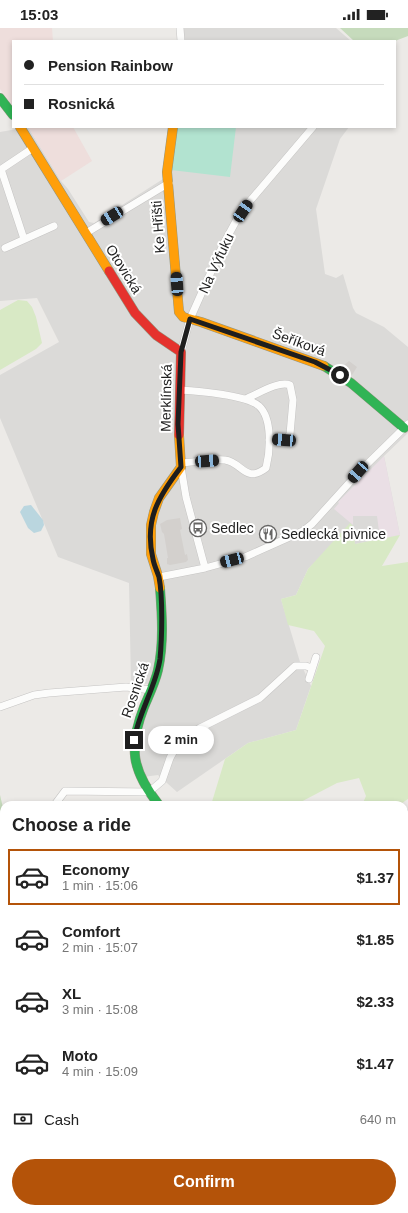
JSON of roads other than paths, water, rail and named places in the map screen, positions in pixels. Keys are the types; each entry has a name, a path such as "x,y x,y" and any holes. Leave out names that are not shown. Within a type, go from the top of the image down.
{"street":[{"path":"180,28 181,40"},
{"path":"0,98 12,115"},
{"name":"Otovická","path":"21,128 135,313 156,335 181,352"},
{"name":"Ke Hřišti","path":"173,128 167,172 179,312 183,317 190,319"},
{"name":"Na Výfuku","path":"181,352 190,319 223,245 236,221 250,201 312,128"},
{"path":"24,238 1,169 33,148"},
{"path":"86,232 169,183"},
{"path":"5,248 24,238 54,226"},
{"name":"Šeříková","path":"190,319 315,362 330,369 349,381 406,426"},
{"name":"Merklínská","path":"181,352 178,424 181,465 186,497 205,568"},
{"path":"245,399 278,384 290,385 293,400 290,434 288,438 284,440 269,440"},
{"path":"180,390 245,399 259,406 268,423 269,440 266,468 256,474 248,473 226,460 181,465 163,490 155,506 152,519 150,533 152,559 159,577 205,568 245,557 303,532 312,524 358,472 406,426"},
{"name":"Rosnická","path":"156,801 139,774 134,758 134,750 138,722 158,671 161,649 159,577"},
{"path":"309,679 316,657"},
{"path":"57,801 65,791 149,792 162,781 170,758 177,744 184,738 200,728 260,698 295,666 306,666 312,668"},
{"path":"0,707 34,695 49,693 126,687 151,690"}],"water":[{"path":"31,505 43,520 44,525 41,531 34,533 28,528 20,512 24,506"}],"place":[{"name":"Sedlec","path":"198,528"},
{"name":"Sedlecká pivnice","path":"268,534"}]}
